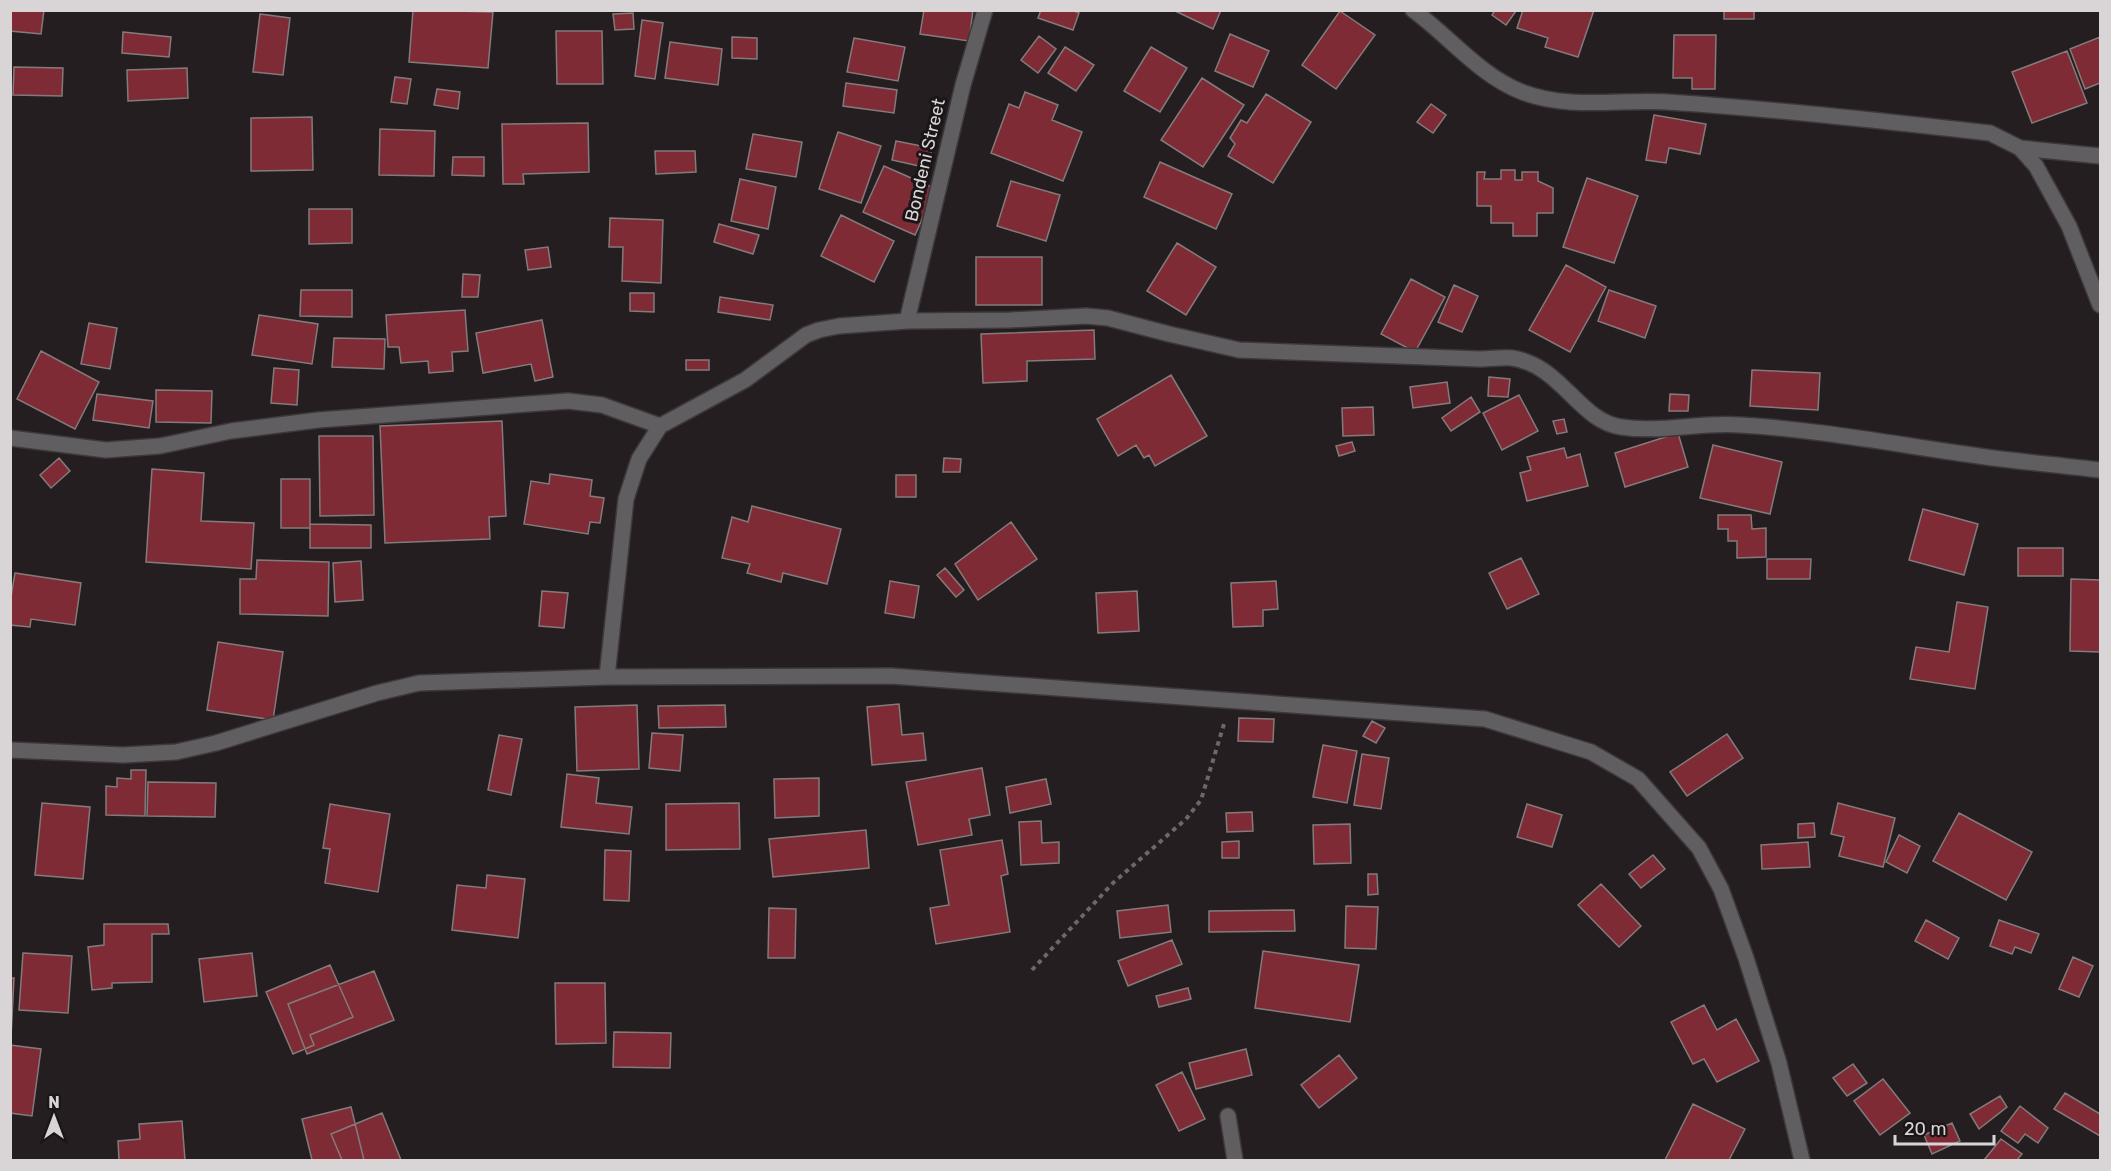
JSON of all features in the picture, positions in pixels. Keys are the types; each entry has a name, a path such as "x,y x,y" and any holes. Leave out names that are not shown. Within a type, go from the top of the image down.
{"street":[{"name":"Bondeni Street","path":"907,321 963,85 985,10"},
{"path":"1413,10 1489,75 1523,92 1548,99 1580,103 1663,102 1756,108 1990,133 2020,148 2100,156"},
{"path":"2020,148 2036,166 2068,226 2100,305"},
{"path":"607,678 626,499 639,459 660,426 745,380 806,335 839,326 907,321 1010,320 1086,316 1108,318 1239,350 1469,359 1511,358 1525,361 1552,375 1600,419 1619,427 1646,429 1738,425 1876,439 2001,459 2100,470"},
{"path":"10,438 106,450 160,446 231,431 318,420 568,401 602,405 660,426"},
{"path":"10,750 123,755 176,752 216,743 377,693 418,684 607,678 891,676 1485,719 1591,752 1638,779 1699,848 1721,889 1746,958 1779,1063 1802,1161"},
{"path":"1228,1116 1235,1161"}],"path":[{"path":"1032,970 1113,884 1186,819 1201,800 1230,700"}],"building":[{"path":"10,10 44,10 41,34 10,31"},
{"path":"413,10 493,12 488,68 409,62"},
{"path":"924,10 973,10 969,41 920,34"},
{"path":"1041,10 1072,10 1079,13 1073,30 1038,18"},
{"path":"1173,10 1221,10 1213,29"},
{"path":"1495,10 1516,11 1506,25 1492,15"},
{"path":"1523,10 1594,10 1578,57 1545,47 1548,38 1517,28"},
{"path":"1724,10 1754,10 1754,19 1724,19"},
{"path":"1340,11 1375,35 1336,89 1302,65"},
{"path":"633,13 634,29 615,30 613,14"},
{"path":"260,14 290,18 283,75 253,72"},
{"path":"642,20 663,23 655,79 635,76"},
{"path":"556,31 602,31 603,84 557,84"},
{"path":"123,32 171,37 169,57 122,53"},
{"path":"1230,34 1269,51 1253,87 1215,71"},
{"path":"1674,35 1716,35 1715,89 1692,89 1692,78 1673,78"},
{"path":"1039,36 1056,49 1038,73 1021,60"},
{"path":"732,37 757,38 757,59 732,58"},
{"path":"2100,37 2100,83 2085,89 2070,49"},
{"path":"854,38 905,47 898,81 847,72"},
{"path":"670,42 722,49 718,85 665,78"},
{"path":"1065,47 1094,65 1076,91 1048,73"},
{"path":"1151,47 1187,68 1160,112 1124,91"},
{"path":"2067,51 2087,103 2032,123 2012,72"},
{"path":"14,67 63,68 62,96 13,95"},
{"path":"187,68 188,98 128,101 127,70"},
{"path":"395,77 411,79 407,104 391,102"},
{"path":"1202,78 1244,105 1203,167 1161,140"},
{"path":"846,83 897,90 894,113 843,106"},
{"path":"437,89 460,92 458,109 434,105"},
{"path":"1025,92 1058,105 1052,120 1082,132 1063,181 991,153 1009,104 1019,108"},
{"path":"1266,94 1311,122 1273,183 1228,156 1235,144 1230,138 1241,120 1247,123"},
{"path":"1431,104 1446,115 1433,133 1417,122"},
{"path":"1654,115 1706,124 1700,154 1669,148 1666,163 1646,160"},
{"path":"312,117 313,170 251,171 251,118"},
{"path":"588,123 589,172 523,174 524,184 503,184 502,124"},
{"path":"380,129 435,131 434,176 379,175"},
{"path":"838,132 881,146 861,203 819,189"},
{"path":"753,134 802,142 796,177 746,169"},
{"path":"896,141 932,148 928,168 892,160"},
{"path":"655,151 695,151 696,172 656,174"},
{"path":"453,157 484,157 484,176 452,175"},
{"path":"1160,162 1232,194 1216,229 1144,197"},
{"path":"884,166 936,189 915,235 863,212"},
{"path":"1501,170 1515,170 1515,180 1522,180 1522,172 1538,172 1538,181 1553,188 1553,213 1537,213 1537,236 1513,236 1513,223 1491,223 1491,206 1477,206 1477,172 1485,172 1484,179 1501,179"},
{"path":"1587,178 1638,196 1614,263 1563,247"},
{"path":"740,179 776,187 768,229 731,221"},
{"path":"1011,181 1060,195 1046,241 997,226"},
{"path":"309,209 352,209 352,243 309,244"},
{"path":"841,215 894,241 874,282 821,256"},
{"path":"610,218 663,220 661,283 622,281 623,247 609,247"},
{"path":"719,224 759,235 753,254 714,242"},
{"path":"1177,243 1216,267 1186,315 1147,291"},
{"path":"548,247 551,267 528,270 525,250"},
{"path":"976,257 1042,257 1042,305 976,305"},
{"path":"1566,265 1606,287 1570,352 1529,330"},
{"path":"463,274 480,275 478,297 462,297"},
{"path":"1411,279 1445,297 1415,352 1381,334"},
{"path":"1454,285 1478,296 1462,332 1438,322"},
{"path":"301,290 352,290 352,317 300,316"},
{"path":"1609,290 1656,306 1645,338 1598,321"},
{"path":"630,293 654,293 654,312 630,311"},
{"path":"720,297 773,305 770,320 718,312"},
{"path":"465,310 468,351 452,352 453,371 429,373 428,361 401,363 399,347 388,347 386,315"},
{"path":"259,315 318,324 312,364 252,355"},
{"path":"542,320 553,377 535,381 531,364 483,373 476,333"},
{"path":"89,323 117,328 110,369 81,364"},
{"path":"1094,330 1095,359 1027,361 1027,381 983,383 981,334"},
{"path":"334,338 385,339 384,369 332,367"},
{"path":"41,351 99,382 75,429 17,399"},
{"path":"686,360 709,360 709,370 686,370"},
{"path":"274,368 299,370 297,405 271,403"},
{"path":"1752,370 1820,373 1818,410 1750,406"},
{"path":"1171,375 1207,436 1155,466 1149,455 1144,458 1136,445 1118,456 1097,419"},
{"path":"1489,377 1510,379 1508,397 1488,396"},
{"path":"1447,382 1450,403 1413,408 1410,387"},
{"path":"156,390 212,391 211,423 156,422"},
{"path":"97,394 153,401 149,428 93,420"},
{"path":"1670,394 1689,395 1688,411 1669,411"},
{"path":"1519,395 1538,431 1502,450 1483,413"},
{"path":"1471,397 1480,412 1451,431 1442,418"},
{"path":"1373,407 1374,435 1343,436 1342,408"},
{"path":"1564,419 1567,432 1557,434 1553,421"},
{"path":"502,421 506,516 489,517 490,539 385,543 380,426"},
{"path":"1678,433 1688,467 1625,487 1615,453"},
{"path":"319,436 373,436 374,515 320,516"},
{"path":"1352,442 1355,451 1339,456 1336,446"},
{"path":"1713,445 1782,462 1770,514 1700,498"},
{"path":"1564,448 1567,458 1580,454 1588,486 1527,501 1520,473 1531,470 1527,457"},
{"path":"59,458 70,471 51,488 40,475"},
{"path":"944,458 961,459 960,472 943,472"},
{"path":"152,469 204,473 201,521 254,523 251,569 146,562"},
{"path":"550,474 592,480 590,496 604,498 600,523 590,522 588,534 524,524 531,481 549,484"},
{"path":"896,475 916,475 916,497 896,497"},
{"path":"281,479 310,479 310,528 281,528"},
{"path":"752,506 841,529 827,584 783,573 781,582 747,573 750,564 722,558 732,517 748,522"},
{"path":"1923,509 1978,524 1964,575 1909,560"},
{"path":"1718,515 1751,515 1752,529 1766,528 1766,557 1737,558 1737,541 1728,541 1728,529 1718,529"},
{"path":"1011,522 1037,559 978,600 955,564"},
{"path":"310,524 371,525 371,548 310,548"},
{"path":"2018,548 2063,548 2063,576 2018,576"},
{"path":"1521,558 1539,594 1507,609 1489,573"},
{"path":"1767,559 1811,559 1810,579 1767,579"},
{"path":"257,560 329,562 328,616 240,614 240,579 256,579"},
{"path":"361,561 363,600 335,602 333,563"},
{"path":"945,568 964,590 956,597 937,575"},
{"path":"15,573 81,583 75,625 31,619 30,627 10,625 10,603"},
{"path":"2071,579 2100,580 2100,652 2070,651"},
{"path":"890,581 919,586 914,618 885,613"},
{"path":"1276,581 1278,609 1263,610 1263,626 1233,627 1231,583"},
{"path":"542,591 568,593 564,628 539,626"},
{"path":"1137,591 1139,631 1098,633 1096,593"},
{"path":"1957,602 1988,607 1975,689 1910,679 1916,647 1949,652"},
{"path":"218,642 283,652 273,720 207,710"},
{"path":"899,704 902,735 923,733 926,760 872,765 867,707"},
{"path":"637,705 639,769 577,771 575,707"},
{"path":"725,705 726,727 659,728 658,706"},
{"path":"1239,718 1274,719 1273,742 1238,741"},
{"path":"1372,721 1385,728 1376,743 1363,736"},
{"path":"652,733 683,735 680,771 649,768"},
{"path":"1727,734 1743,758 1687,796 1670,772"},
{"path":"499,735 522,739 511,795 488,790"},
{"path":"1323,745 1357,751 1347,803 1313,797"},
{"path":"1362,754 1389,758 1381,809 1354,805"},
{"path":"982,768 990,815 969,819 972,835 918,845 906,782"},
{"path":"131,770 146,770 145,816 106,815 106,786 117,787 117,778 131,779"},
{"path":"567,774 599,778 596,803 632,807 629,834 561,827"},
{"path":"819,778 819,816 775,818 774,779"},
{"path":"1046,779 1051,804 1010,813 1006,787"},
{"path":"148,782 216,783 215,817 147,816"},
{"path":"42,803 90,807 83,879 35,875"},
{"path":"739,803 740,849 666,850 666,804"},
{"path":"1838,803 1895,818 1883,867 1839,856 1844,837 1831,834"},
{"path":"330,804 390,814 378,892 325,883 330,849 323,848"},
{"path":"1527,804 1562,815 1552,847 1517,837"},
{"path":"1252,812 1253,831 1227,832 1226,813"},
{"path":"1959,813 2032,852 2006,900 1933,861"},
{"path":"1041,821 1042,843 1059,842 1059,863 1021,865 1019,822"},
{"path":"1814,823 1815,837 1798,838 1798,824"},
{"path":"1350,824 1351,863 1314,864 1313,825"},
{"path":"866,830 869,868 773,877 769,839"},
{"path":"1899,835 1920,846 1907,873 1886,862"},
{"path":"1002,840 1008,874 1001,876 1010,932 936,944 930,908 949,905 940,850"},
{"path":"1239,841 1239,858 1222,858 1222,842"},
{"path":"1808,842 1810,867 1762,869 1761,845"},
{"path":"605,850 631,851 629,901 604,900"},
{"path":"1653,855 1665,869 1641,888 1629,874"},
{"path":"1368,874 1377,874 1378,894 1368,895"},
{"path":"487,875 525,879 518,938 452,930 457,885 486,888"},
{"path":"1601,884 1641,926 1619,947 1578,905"},
{"path":"1168,905 1171,932 1120,938 1117,911"},
{"path":"1346,906 1378,907 1376,949 1345,948"},
{"path":"769,908 796,909 795,958 768,958"},
{"path":"1294,910 1295,931 1209,932 1209,911"},
{"path":"1926,920 1959,938 1948,959 1915,941"},
{"path":"1999,920 2039,934 2031,953 2015,947 2012,954 1990,946"},
{"path":"104,924 168,924 169,934 152,934 152,982 112,983 112,988 92,990 88,947 104,945"},
{"path":"1172,940 1182,964 1128,986 1118,961"},
{"path":"1263,951 1359,965 1350,1022 1255,1008"},
{"path":"23,953 72,956 68,1013 19,1010"},
{"path":"252,953 257,996 204,1002 199,959"},
{"path":"2073,957 2093,966 2079,997 2059,989"},
{"path":"330,965 353,1017 310,1035 314,1045 293,1054 266,992"},
{"path":"374,971 394,1020 307,1054 288,1004"},
{"path":"10,978 14,978 11,1037 10,1037"},
{"path":"555,983 605,983 606,1043 556,1044"},
{"path":"1188,988 1191,999 1159,1007 1156,996"},
{"path":"1704,1005 1717,1030 1736,1019 1759,1061 1717,1082 1704,1059 1693,1064 1671,1022"},
{"path":"614,1032 671,1033 670,1068 613,1067"},
{"path":"10,1045 41,1049 32,1116 10,1113"},
{"path":"1246,1049 1252,1075 1196,1089 1189,1063"},
{"path":"1339,1055 1357,1078 1319,1108 1301,1085"},
{"path":"1853,1064 1867,1083 1847,1096 1833,1078"},
{"path":"1182,1072 1205,1119 1179,1131 1156,1085"},
{"path":"1883,1079 1910,1113 1880,1135 1854,1101"},
{"path":"2065,1093 2100,1114 2100,1136 2054,1109"},
{"path":"2000,1096 2007,1107 1979,1129 1970,1114"},
{"path":"1693,1104 1745,1129 1729,1160 1665,1160"},
{"path":"2020,1106 2048,1128 2038,1143 2025,1134 2018,1143 2001,1131"},
{"path":"351,1107 364,1160 312,1160 302,1119"},
{"path":"382,1113 401,1160 342,1160 331,1134"},
{"path":"182,1121 185,1160 119,1160 118,1141 140,1139 139,1124"},
{"path":"1952,1123 1960,1141 1932,1154 1924,1135"},
{"path":"2001,1139 2022,1154 2017,1160 1984,1160"}]}
